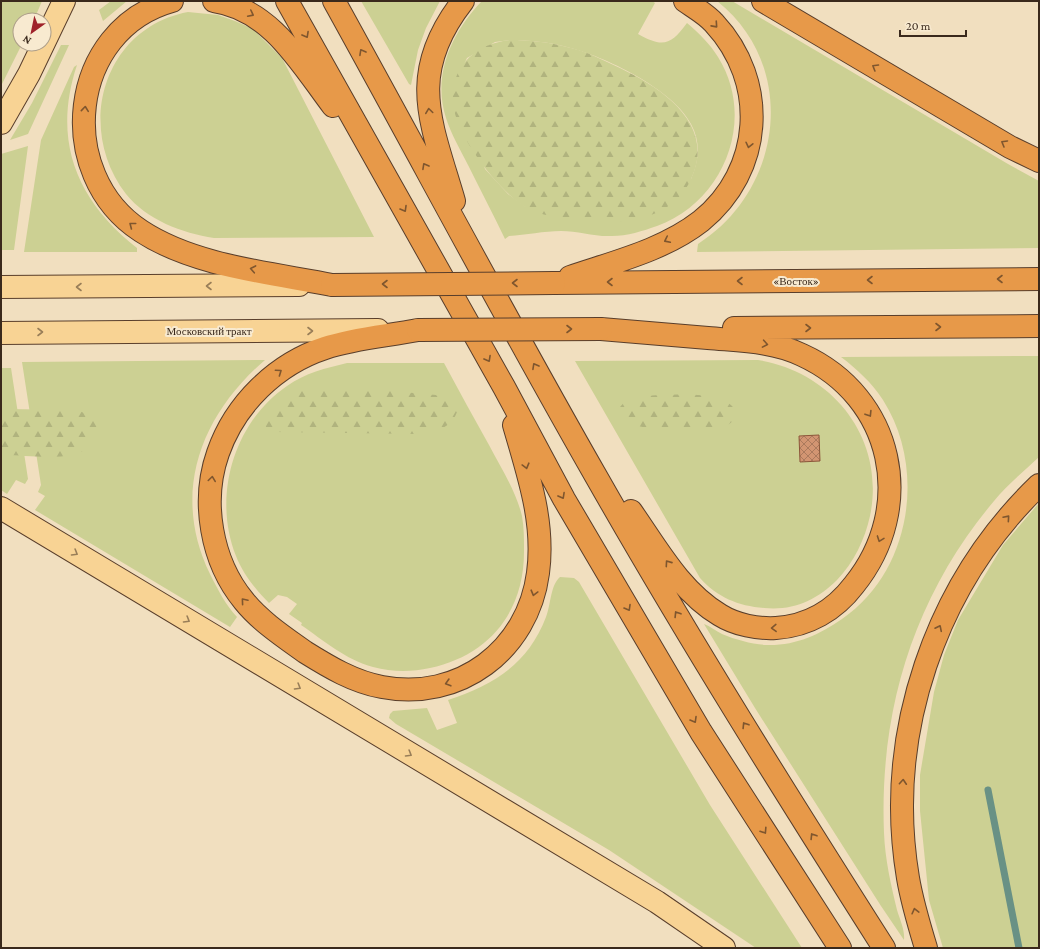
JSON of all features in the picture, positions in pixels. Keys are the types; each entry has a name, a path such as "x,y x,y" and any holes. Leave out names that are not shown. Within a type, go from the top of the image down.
{"highway":[{"path":"214,1 254,15 280,38 377,163"},
{"path":"287,1 504,388 564,499 701,732 840,948"},
{"path":"334,1 553,400 653,574 884,948"},
{"path":"463,1 442,32 434,51 429,71 427,93 434,131 467,242"},
{"path":"554,283 640,253 688,230 715,208 727,195 745,160 750,139 752,119 751,98 746,77 737,56 726,37 713,22 685,1"},
{"path":"763,1 1004,143 1039,161"},
{"name":"«Восток»","path":"167,2 144,11 119,30 99,58 92,76 85,107 85,142 94,174 104,195 127,220 140,231 178,250 214,262 332,285 1039,279"},
{"path":"504,388 536,504 539,554 536,585 530,606 518,629 499,655 484,666 452,682 417,689 384,688 369,684 335,670 317,660 272,628 254,612 235,590 226,573 212,530 210,504 215,461 222,442 245,404 272,376 293,362 323,348 418,330 1039,326"},
{"path":"553,400 674,572 689,590 704,604 722,616 742,624 755,627 783,628 811,620 841,600 860,578 874,555 885,524 889,493 887,459 874,422 865,406 854,392 838,377 802,355 784,348 752,342 601,329"},
{"path":"926,948 915,913 908,877 903,831 902,785 906,745 914,702 936,635 962,582 997,530 1020,503 1039,485"}],"main road":[{"path":"4,119 47,39 64,1"},
{"path":"1,287 332,285"},
{"name":"Московский тракт","path":"1,333 418,330"},
{"path":"1,508 657,902 724,948"}],"green space":[{"path":"1,1 42,1 37,12 12,12 12,52 18,52 1,86"},
{"path":"111,1 127,1 103,21 99,10"},
{"path":"361,1 440,1 426,28 418,50 411,85 409,84"},
{"path":"482,1 652,1 655,3 638,34 654,41 666,42 676,36 687,23 704,39 718,57 729,81 734,106 734,131 727,156 716,178 700,198 680,214 657,226 641,231 618,236 606,236 555,231 509,236 505,239 453,136 442,102 443,70 454,40 471,13","holes":["517,40 560,45 582,51 618,66 654,87 669,98 682,111 691,124 698,145 696,165 691,179 526,207 508,194 485,169 456,81 467,58 495,42"]},
{"path":"717,1 732,1 1039,181 1039,248 697,252 698,244 727,221 748,192 763,161 770,127 769,92 761,59 743,28"},
{"path":"188,12 218,15 253,29 282,58 374,237 214,238 202,236 178,229 155,218 134,203 126,194 111,168 102,140 101,112 106,84 118,59 135,38 159,22"},
{"path":"510,40 553,44 588,53 637,77 655,88 670,100 683,113 693,129 697,146 696,165 683,193 669,206 652,215 623,221 560,218 536,212 516,201 493,178 472,150 457,121 453,95 455,82 459,71 474,53 485,47"},
{"path":"61,45 69,45 28,134 10,140 32,103"},
{"path":"77,65 70,92 67,118 69,143 75,167 85,189 98,210 137,248 137,252 24,252 41,140 74,67"},
{"path":"28,146 14,250 1,250 1,154"},
{"path":"1039,356 1039,457 994,501 966,537 942,576 923,615 907,656 896,699 888,743 884,787 884,833 889,872 897,910 903,929 904,940 755,708 704,624 722,634 750,643 766,645 787,644 815,635 842,619 865,599 884,575 897,547 905,518 908,487 905,457 897,427 883,400 864,377 841,357"},
{"path":"265,360 242,382 224,406 209,431 198,458 193,486 193,515 198,544 210,574 225,602 237,617 230,627 35,510 45,496 38,492 41,485 22,362"},
{"path":"758,360 785,367 809,379 831,394 848,414 861,436 870,461 873,488 868,525 862,542 849,566 837,580 821,593 804,603 785,608 754,607 737,603 721,595 700,578 575,361"},
{"path":"347,363 444,363 508,480 516,498 522,516 524,549 523,571 518,592 511,610 500,627 486,641 470,653 451,662 430,668 402,671 373,667 353,660 326,643 301,625 302,623 289,614 297,604 287,597 278,595 269,603 250,581 236,556 229,533 226,509 228,485 233,462 241,440 253,419 269,401 294,381 308,374"},
{"path":"1,368 11,368 28,479 25,484 16,480 7,494 1,490"},
{"path":"310,389 380,390 436,395 452,404 457,412 454,418 446,426 437,430 419,434 276,432 266,427 264,419 279,402 295,393"},
{"path":"659,395 697,395 717,398 732,406 735,413 734,420 727,426 719,429 652,429 624,423 616,415 619,408 628,400 639,397"},
{"path":"1,410 77,410 94,417 97,428 89,446 73,455 50,457 6,455 1,453"},
{"path":"1039,503 1039,948 943,948 929,900 920,811 920,775 934,692 944,655 958,620 1003,545"},
{"path":"560,577 574,578 579,582 710,805 802,948 756,948 609,850 396,724 389,718 393,711 427,708 437,730 457,723 448,700 465,694 494,680 508,670 530,648 546,617 554,585"}],"building":[{"path":"819,435 820,461 800,462 799,436"}],"waterway":[{"path":"988,790 1019,948"}]}
